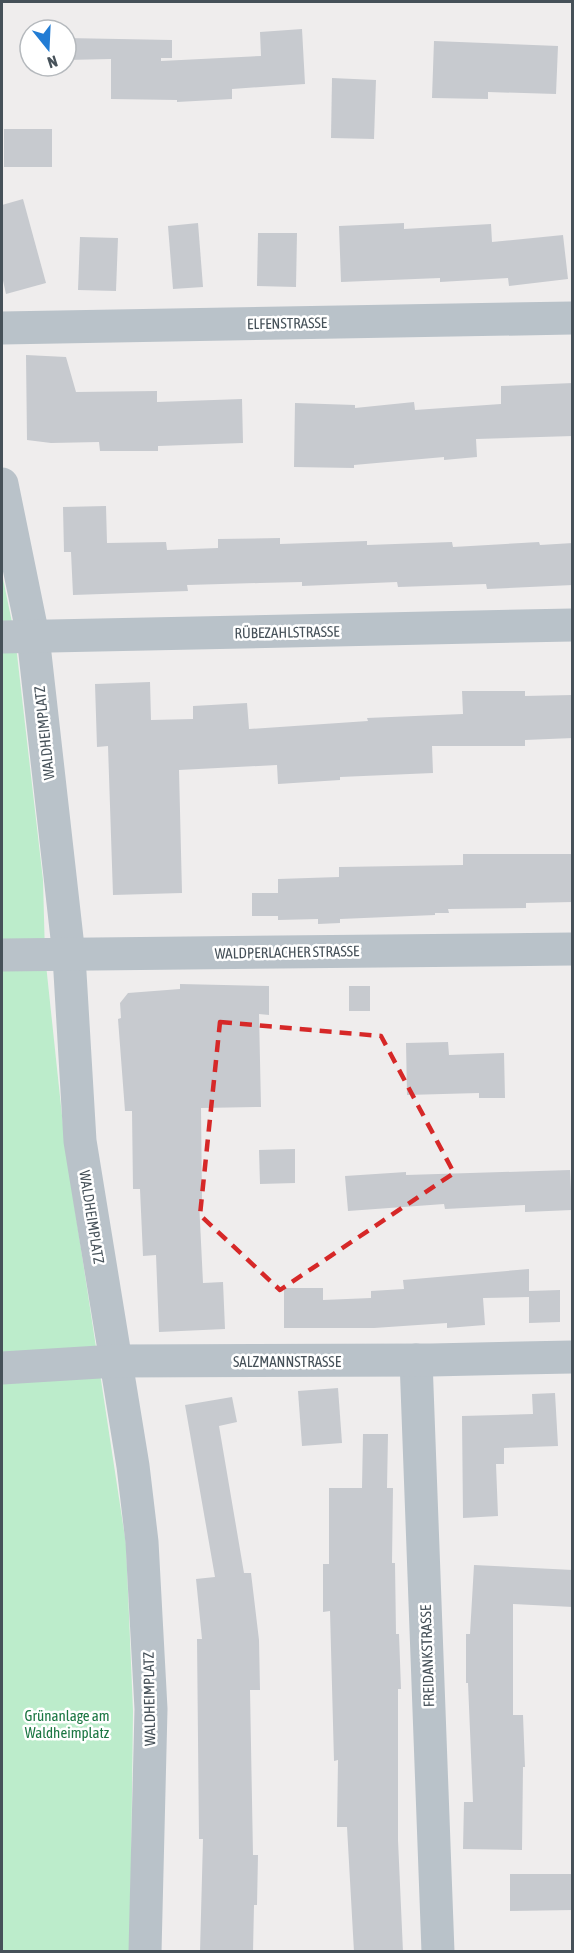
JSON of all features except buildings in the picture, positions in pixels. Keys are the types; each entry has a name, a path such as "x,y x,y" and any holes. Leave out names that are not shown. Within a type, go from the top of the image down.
{"street":[{"name":"ELFENSTRASSE","path":"2,328 573,318"},
{"name":"WALDHEIMPLATZ","path":"2,484 17,636 69,956 80,1141 133,1466 142,1542 151,1709 145,1952"},
{"name":"RÜBEZAHLSTRASSE","path":"17,636 573,625"},
{"name":"WALDPERLACHER STRASSE","path":"2,955 573,949"},
{"name":"SALZMANNSTRASSE","path":"2,1368 116,1361 573,1357"},
{"name":"FREIDANKSTRASSE","path":"416,1360 438,1952"}],"highlighted area":[{"path":"220,1022 381,1036 454,1173 280,1290 200,1215"}],"green space":[{"name":"Grünanlage am Waldheimplatz","path":"2,574 15,637 43,880 45,955 65,1144 126,1544 133,1711 130,1951 2,1951"}]}
